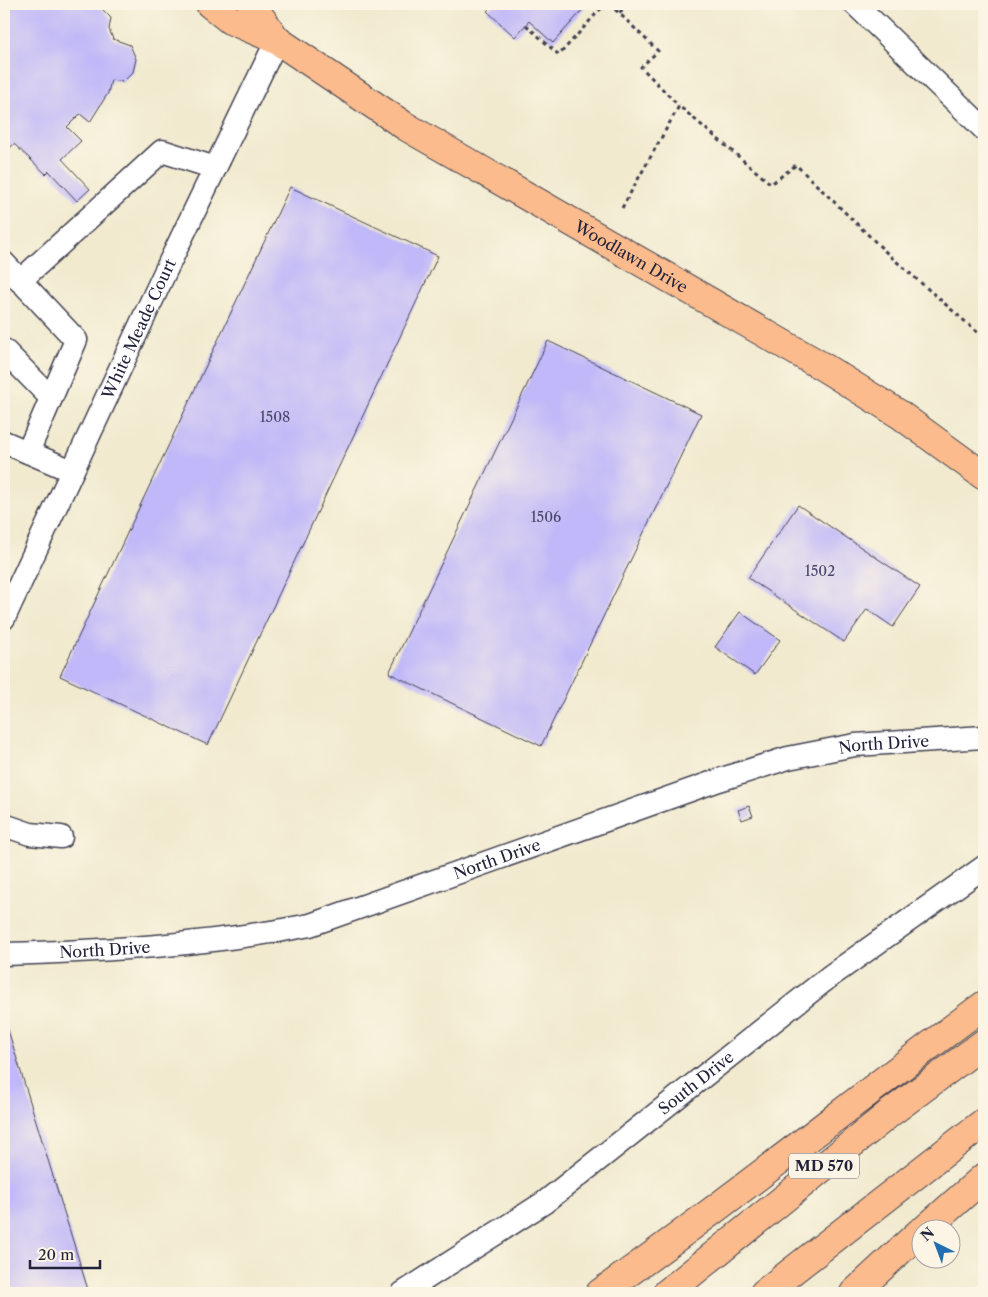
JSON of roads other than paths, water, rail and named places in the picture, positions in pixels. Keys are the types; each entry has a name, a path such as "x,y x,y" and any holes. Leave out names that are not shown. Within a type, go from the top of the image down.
{"main road":[{"name":"Woodlawn Drive","path":"210,4 230,20 277,40 405,126 825,368 900,414 984,476"},
{"name":"Woodlawn Drive","path":"251,4 277,40"},
{"path":"600,1293 663,1249 984,1005"},
{"name":"MD 570","path":"667,1293 890,1113 984,1043"},
{"path":"764,1293 984,1122"},
{"path":"935,1220 984,1177"},
{"path":"854,1293 910,1241"}],"street":[{"path":"855,4 984,129"},
{"name":"White Meade Court","path":"4,618 277,40"},
{"path":"20,281 162,151 215,168"},
{"path":"4,263 76,340 28,452"},
{"path":"4,350 51,398"},
{"path":"4,442 72,471"},
{"name":"North Drive","path":"4,954 77,952 200,943 248,937 310,925 719,780 788,758 855,745 984,737"},
{"path":"4,825 30,834 61,837"},
{"name":"South Drive","path":"403,1293 545,1202 829,977 984,867"}]}
